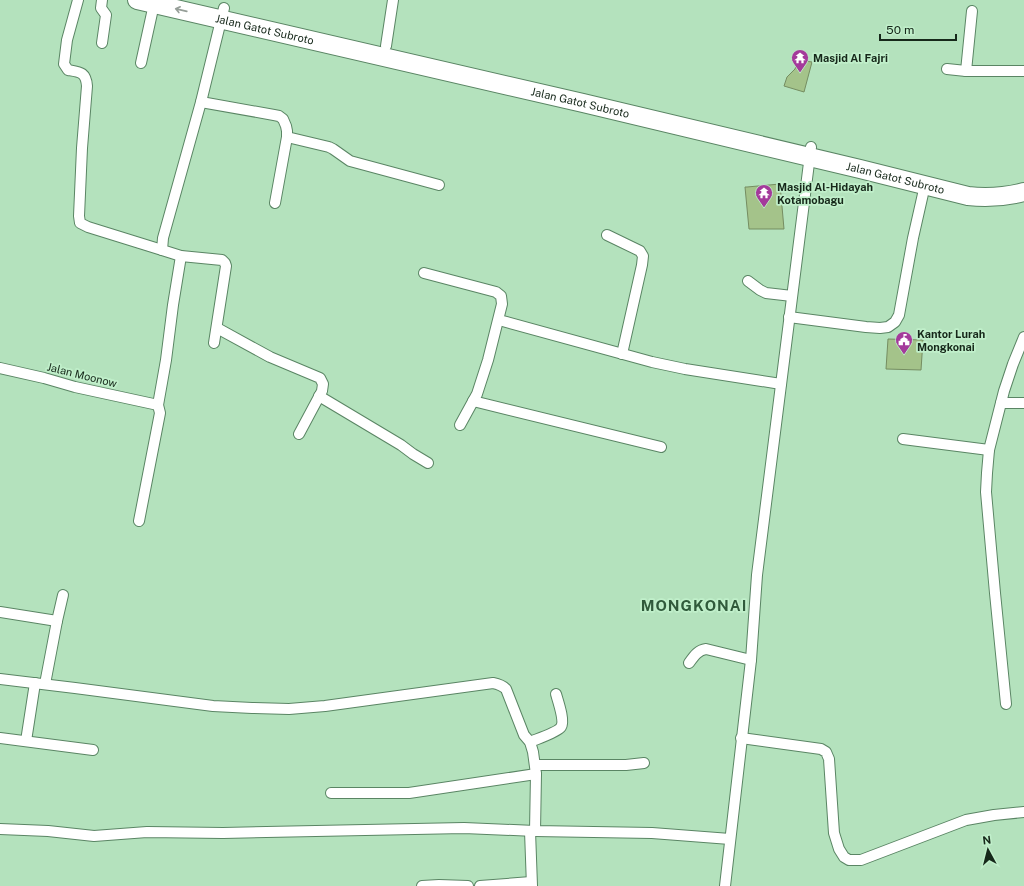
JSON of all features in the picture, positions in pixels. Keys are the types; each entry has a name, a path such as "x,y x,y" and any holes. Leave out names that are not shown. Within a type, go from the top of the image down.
{"highway":[{"name":"Jalan Gatot Subroto","path":"191,0 386,46 810,152 968,196 982,198 1024,192"},
{"name":"Jalan Gatot Subroto","path":"146,2 225,9 385,57 810,152 984,186 997,186 1024,180"}],"street":[{"path":"78,0 66,40 64,64 68,70 84,75 87,86 82,148 80,223 88,227 181,256 222,260 226,266 214,343"},
{"path":"102,0 101,8 106,15 102,43"},
{"path":"386,46 393,0"},
{"path":"141,62 146,2"},
{"path":"162,250 163,238 225,9"},
{"path":"966,71 972,11"},
{"path":"947,69 966,71 1024,71"},
{"path":"201,102 278,116 283,119 286,126 287,137 275,203"},
{"path":"287,137 328,147 350,161 439,185"},
{"path":"725,886 751,660 757,575 810,152"},
{"path":"789,317 880,328 888,327 895,322 898,315 925,185"},
{"path":"607,235 640,251 642,256 642,265 637,291 622,354"},
{"path":"139,521 160,413 158,405 181,256"},
{"path":"424,273 496,292 501,296 502,304 499,320 488,360 473,401 460,425"},
{"path":"748,281 766,293 792,296"},
{"path":"499,320 652,362 685,369 781,384"},
{"path":"217,328 270,357 320,378 323,384 322,392 298,434"},
{"path":"1006,704 986,492 989,450 1013,364 1024,337"},
{"name":"Jalan Moonow","path":"0,368 44,378 75,388 158,405"},
{"path":"319,396 428,463"},
{"path":"473,401 660,447"},
{"path":"1001,403 1024,403"},
{"path":"903,439 989,450"},
{"path":"26,741 63,595"},
{"path":"0,612 57,621"},
{"path":"689,662 701,649 751,660"},
{"path":"0,679 213,706 289,709 325,706 493,683 503,686 506,689 524,735 530,742 536,770 536,815 532,831 532,884 480,886"},
{"path":"530,742 558,730 562,726 563,720 556,694"},
{"path":"0,738 93,750"},
{"path":"741,738 821,749 826,752 829,759 834,833 839,849 844,857 849,860 861,860 966,820 1024,812"},
{"path":"331,793 409,793 536,770 644,763"},
{"path":"0,829 48,831 94,836 147,832 464,828 652,833 730,839"},
{"path":"422,886 468,886"}],"building":[{"name":"Masjid Al Fajri","path":"798,60 812,62 804,92 784,86 787,77 795,69"},
{"name":"Masjid Al-Hidayah Kotamobagu","path":"780,184 784,229 749,229 745,187"},
{"name":"Kantor Lurah Mongkonai","path":"888,339 923,340 921,370 886,369"}],"place":[{"name":"Masjid Al Fajri","path":"800,73"},
{"name":"Masjid Al-Hidayah Kotamobagu","path":"764,208"},
{"name":"Kantor Lurah Mongkonai","path":"904,355"}],"district":[{"name":"MONGKONAI","path":"694,606"}]}
